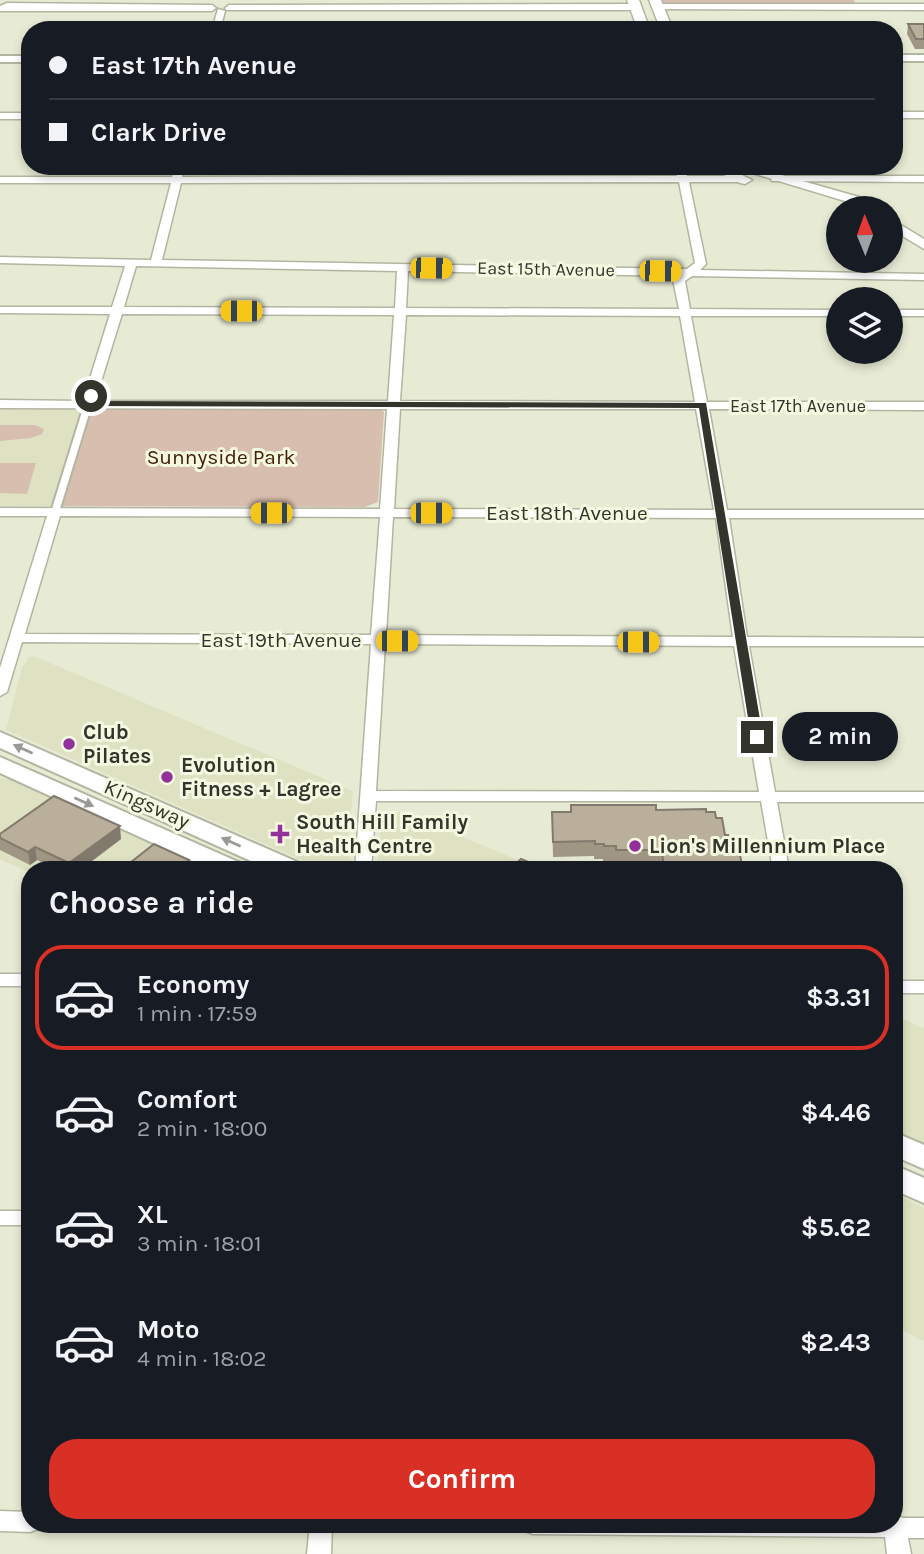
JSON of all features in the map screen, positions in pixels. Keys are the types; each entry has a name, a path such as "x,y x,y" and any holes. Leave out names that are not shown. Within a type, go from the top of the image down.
{"main road":[{"path":"634,4 641,21"},
{"path":"656,4 663,21"},
{"path":"749,175 826,196"},
{"path":"753,175 829,196"},
{"path":"903,218 924,229"},
{"path":"903,231 924,245"},
{"name":"Kingsway","path":"0,738 273,861"},
{"name":"Kingsway","path":"0,764 214,861"},
{"path":"903,1148 924,1158"},
{"path":"903,1181 924,1192"}],"street":[{"path":"7,9 634,4"},
{"path":"656,4 924,7"},
{"path":"903,58 924,58"},
{"path":"0,59 21,59"},
{"path":"903,115 924,114"},
{"path":"0,116 21,116"},
{"path":"156,262 177,175"},
{"path":"682,175 701,264 679,280 722,513 741,642 779,861"},
{"path":"0,180 683,179 714,175"},
{"path":"774,179 924,179"},
{"path":"854,179 857,196"},
{"name":"East 15th Avenue","path":"0,260 924,276"},
{"path":"0,692 132,262"},
{"path":"364,861 403,267"},
{"path":"0,310 826,313"},
{"path":"903,313 924,313"},
{"name":"East 17th Avenue","path":"0,404 924,406"},
{"name":"East 18th Avenue","path":"0,512 924,514"},
{"name":"East 19th Avenue","path":"17,638 924,642"},
{"path":"369,796 924,797"},
{"path":"0,980 21,980"},
{"path":"903,987 924,987"},
{"path":"0,1218 21,1218"},
{"path":"0,1521 21,1521"},
{"path":"903,1527 924,1528"},
{"path":"319,1554 320,1533"},
{"path":"896,1533 899,1554"}],"shaded area":[{"path":"0,407 84,407 58,506 0,506"},
{"path":"29,657 36,657 351,790 353,792 347,853 351,861 304,861 6,730 22,668"},
{"path":"0,778 10,779 188,861 21,861 21,869 0,859"},
{"path":"405,813 520,861 377,861 382,820 388,814"},
{"path":"903,1018 924,1029 924,1146 903,1136"},
{"path":"903,1197 924,1208 924,1342 903,1330"}],"green space":[{"path":"661,0 854,0 856,5 671,5 663,4"},
{"name":"Sunnyside Park","path":"84,407 379,408 384,412 378,502 365,507 58,506"},
{"path":"0,425 35,425 44,429 42,434 31,438 0,441"},
{"path":"0,463 36,463 27,494 0,493"}],"building":[{"path":"908,24 924,24 924,39 916,39"},
{"path":"54,796 120,826 72,861 65,861 35,847 28,852 0,838 0,834"},
{"path":"571,805 656,805 656,810 706,809 706,812 715,812 716,818 722,818 725,835 728,835 730,840 737,840 741,861 663,861 662,850 616,850 616,846 595,844 595,841 553,842 552,812 571,812"},
{"path":"154,844 189,860 188,861 132,861"}],"place":[{"name":"Club Pilates","path":"69,744"},
{"name":"Evolution Fitness + Lagree","path":"167,777"},
{"name":"South Hill Family Health Centre","path":"280,834"},
{"name":"Lion's Millennium Place","path":"635,846"}],"route":[{"path":"91,396 88,404 703,405 757,737"}]}
